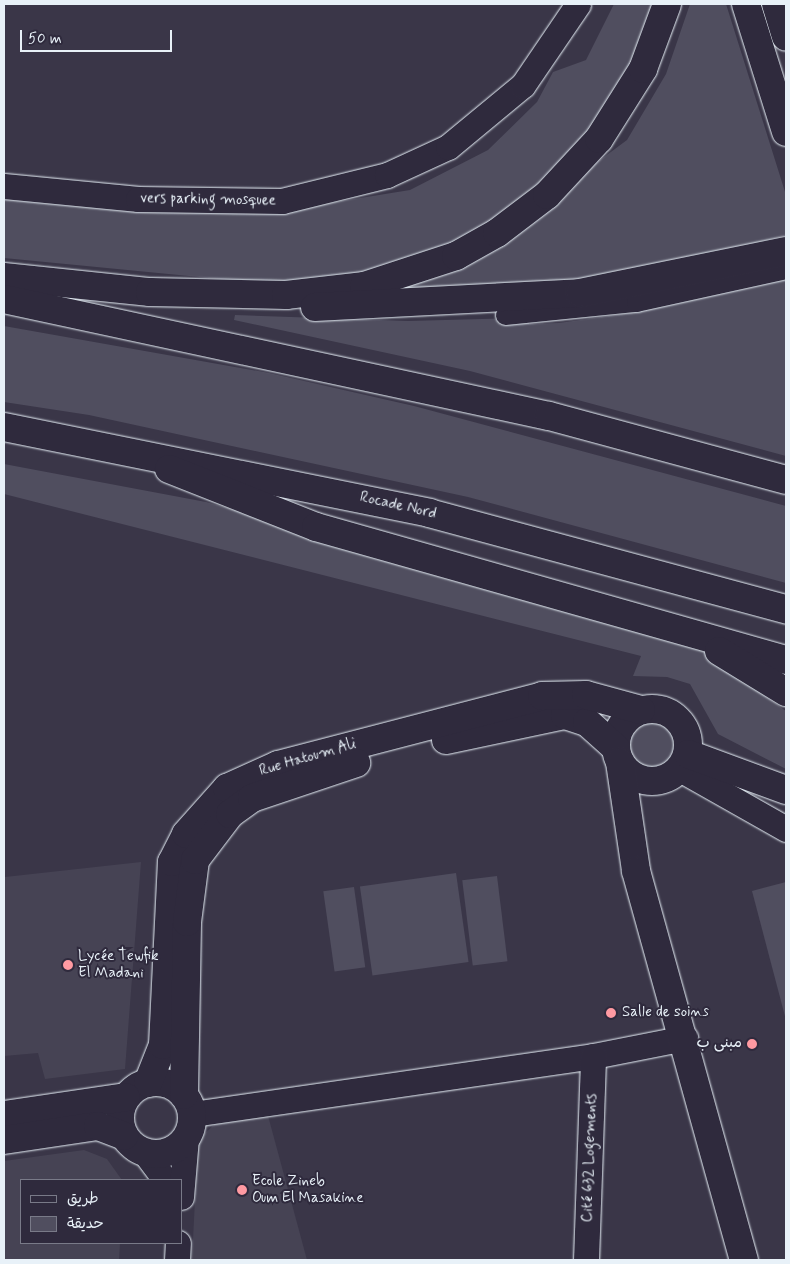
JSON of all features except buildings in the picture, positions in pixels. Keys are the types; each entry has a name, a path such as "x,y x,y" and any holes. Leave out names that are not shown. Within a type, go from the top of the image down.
{"main road":[{"path":"150,292 330,291 397,277 476,246 547,195 599,139 638,77 667,4"},
{"path":"746,4 786,132"},
{"path":"776,4 786,36"},
{"path":"4,277 281,307 501,300 778,262"},
{"path":"4,299 549,416 786,480"},
{"name":"Rocade Nord","path":"4,427 127,449 429,513 786,608"},
{"path":"127,449 220,491 316,527 679,628 786,660"},
{"path":"679,628 786,692"},
{"name":"Rue Hatoum Ali","path":"137,1090 163,1045 172,862 186,834 227,788 278,765 542,696 586,695 641,710"},
{"path":"636,871 637,829 644,808 678,767 689,741 678,718 667,711 641,710 622,724 618,755 636,871 685,1038 744,1260"},
{"name":"Rue Hatoum Ali","path":"187,1116 190,878 203,846 230,814 252,798 306,778 419,746 545,717 565,715 587,722 618,755"},
{"path":"618,755 645,781 678,767 786,790"},
{"path":"4,1115 137,1090 174,1086 187,1116 171,1151 134,1144 98,1126 4,1140"},
{"path":"134,1144 120,1116 137,1090"}],"street":[{"name":"vers parking mosquee","path":"4,186 138,199 282,201 388,175 448,147 523,85 578,4"},
{"path":"505,315 636,302 778,262"},
{"path":"678,767 786,829"},
{"path":"182,1184 187,1116 594,1056 685,1038"},
{"name":"Cité 632 Logements","path":"586,1260 594,1056"},
{"path":"134,1144 164,1179"},
{"path":"177,1260 178,1244"}],"shaded area":[{"name":"Lycée Tewfik El Madani","path":"4,858 5,877 141,862 125,1069 45,1079 38,1053 4,1056"},
{"name":"Ecole Zineb Oum El Masakine","path":"267,1112 307,1260 192,1260 198,1139 221,1119"},
{"path":"84,1150 107,1159 121,1179 20,1179 20,1244 120,1244 119,1260 4,1260 4,1161"}],"green space":[{"path":"614,4 657,4 646,37 591,136 516,207 447,248 369,273 261,283 4,258 4,195 187,213 267,213 410,190 488,150 537,102 553,72 586,60"},
{"path":"690,4 726,4 786,195 786,235 763,241 764,246 548,286 378,295 588,169 627,140 666,74"},
{"path":"786,278 786,456 470,371 234,320 235,315 408,321 516,318 529,320 529,324 559,323 637,312"},
{"path":"4,326 269,373 414,406 786,506 786,583 468,497 89,415 4,402"},
{"path":"4,464 206,502 655,626 699,649 786,711 786,769 718,734 690,684 667,677 633,676 641,656 4,494"},
{"path":"646,719 656,719 668,726 675,738 675,748 668,760 656,767 646,767 638,763 631,756 627,748 627,738 631,730 638,723"},
{"path":"456,873 469,962 372,976 360,886"},
{"path":"497,876 507,961 473,966 462,880"},
{"path":"786,882 786,1020 752,891"},
{"path":"354,887 365,967 335,972 323,891"}],"place":[{"name":"Lycée Tewfik El Madani","path":"68,965"},
{"name":"Salle de soins","path":"611,1013"},
{"name":"مبنى ب","path":"752,1044"},
{"name":"Ecole Zineb Oum El Masakine","path":"242,1190"}]}
